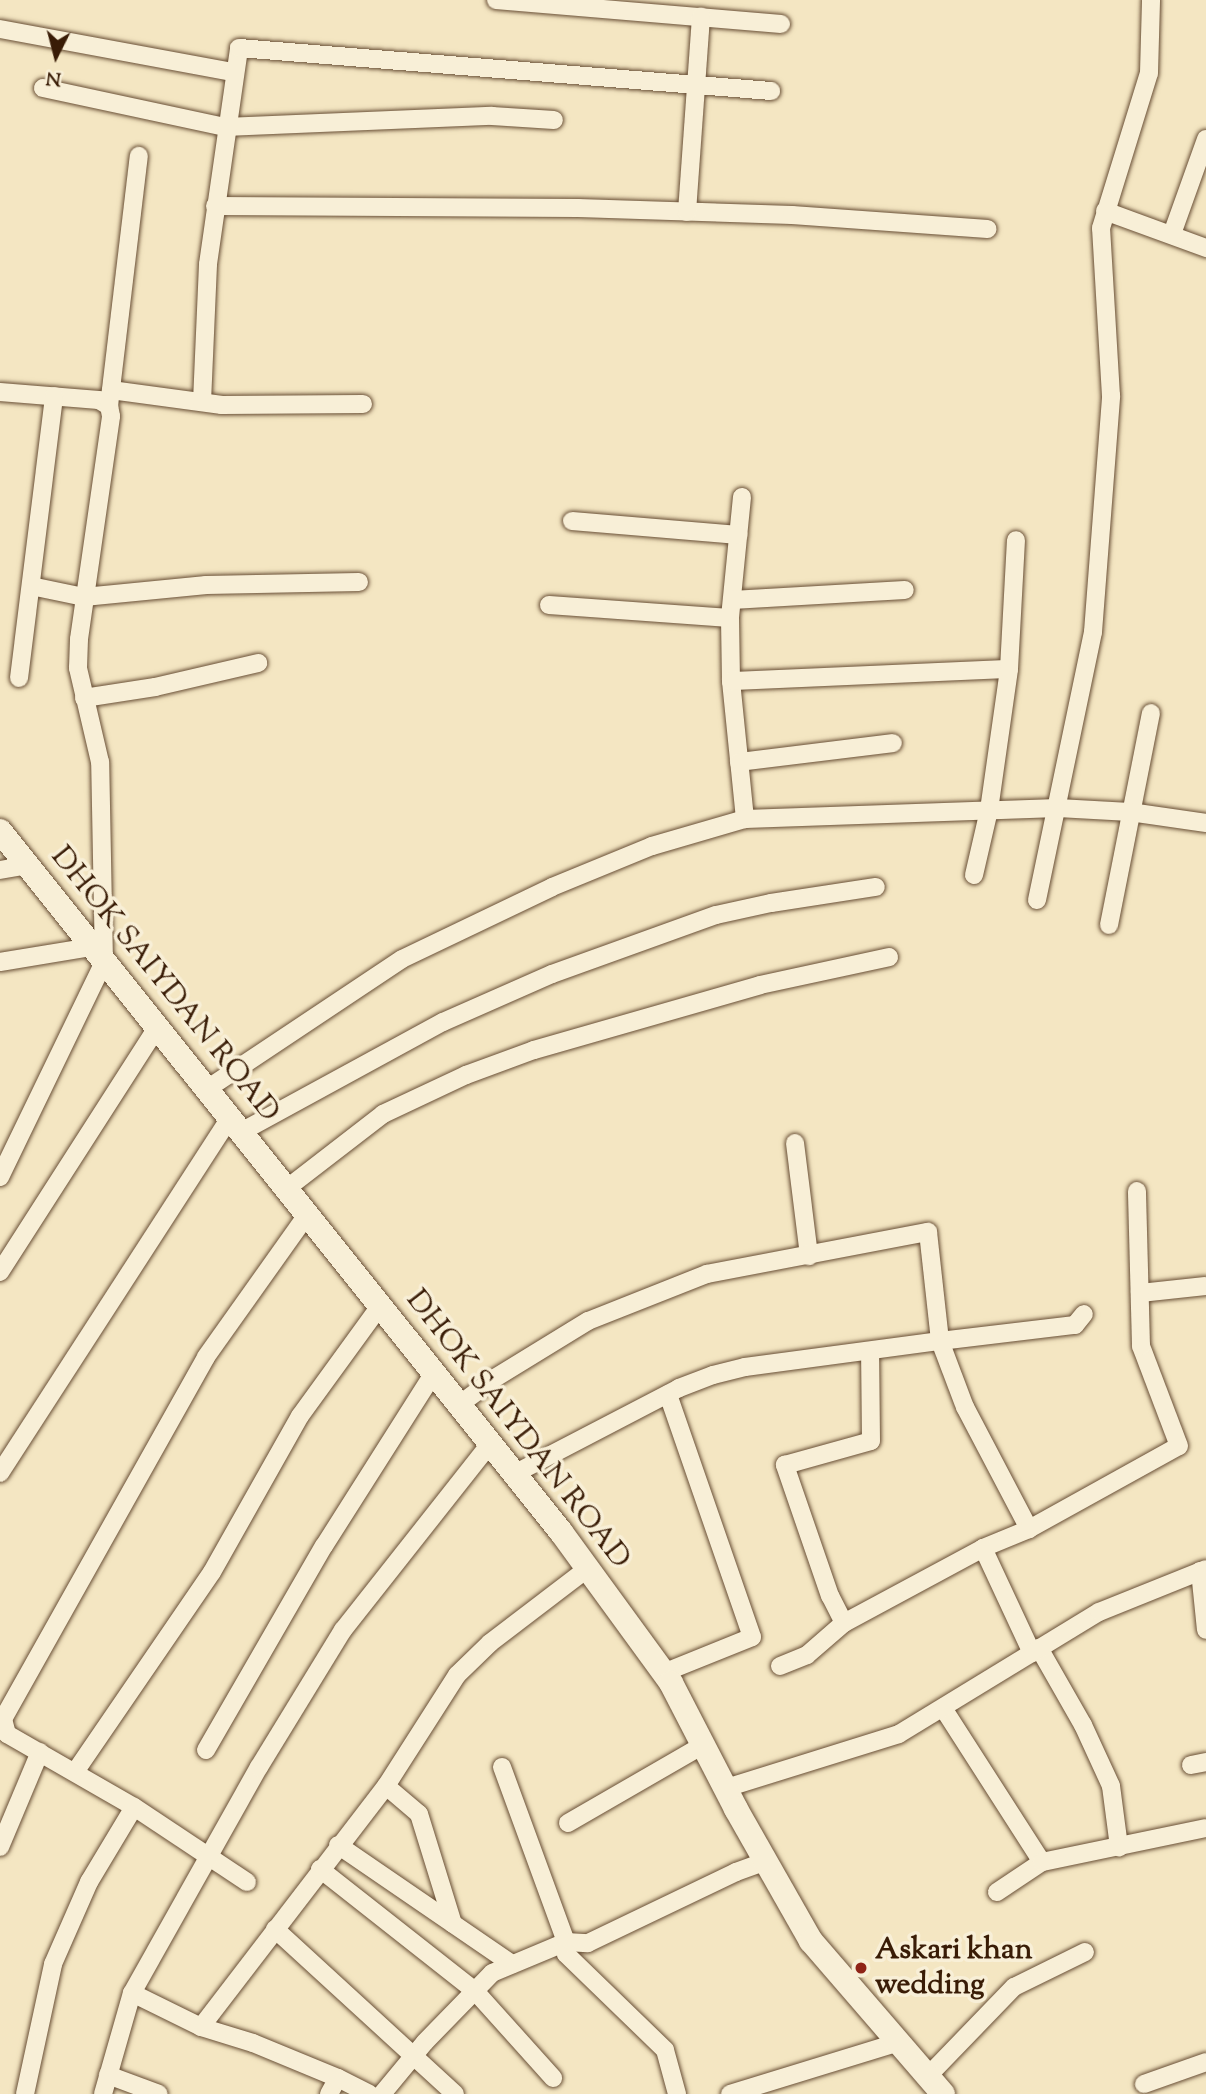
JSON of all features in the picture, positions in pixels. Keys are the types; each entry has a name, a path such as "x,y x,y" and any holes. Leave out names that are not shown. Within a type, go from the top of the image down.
{"main road":[{"name":"DHOK SAIYDAN ROAD","path":"0,831 588,1568 663,1673 811,1941 936,2085"}],"street":[{"path":"496,0 671,7 701,17 781,24"},
{"path":"1037,900 1058,808 1094,618 1111,396 1101,228 1149,73 1151,0"},
{"path":"687,212 701,17"},
{"path":"0,29 233,72"},
{"path":"202,402 208,264 225,127 239,48 247,46 771,91"},
{"path":"43,88 225,127 492,116 554,120"},
{"path":"1172,234 1206,139"},
{"path":"0,1177 98,955 100,762 78,668 84,597 111,416 110,398 139,156"},
{"path":"215,205 687,212 988,229"},
{"path":"1105,211 1206,248"},
{"path":"0,392 99,400 110,398 245,406 363,404"},
{"path":"19,678 54,396"},
{"path":"742,497 731,609 731,681 745,819"},
{"path":"572,521 738,535"},
{"path":"974,875 989,810 1009,669 1016,540"},
{"path":"31,586 84,597 206,585 359,582"},
{"path":"549,605 731,609 905,590"},
{"path":"84,698 155,687 258,663"},
{"path":"731,681 1009,669"},
{"path":"1110,925 1151,713"},
{"path":"739,762 893,743"},
{"path":"206,1089 402,959 552,887 652,846 745,819 1058,808 1130,812 1206,823"},
{"path":"0,870 28,865"},
{"path":"0,1473 235,1125 443,1022 552,974 716,915 771,903 876,887"},
{"path":"0,962 98,955"},
{"path":"286,1189 383,1114 466,1075 534,1050 760,985 889,957"},
{"path":"0,1272 158,1027"},
{"path":"794,1143 809,1256"},
{"path":"780,1666 807,1655 844,1623 983,1548 1029,1529 1179,1446 1141,1346 1137,1191"},
{"path":"247,1882 134,1807 7,1734 3,1719 206,1357 307,1215"},
{"path":"459,1405 495,1378 589,1321 707,1274 928,1231 940,1341 965,1407 1029,1529"},
{"path":"1140,1293 1206,1286"},
{"path":"75,1772 212,1572 300,1416 380,1306"},
{"path":"514,1474 668,1394 713,1375 745,1367 1075,1325 1084,1314"},
{"path":"844,1623 830,1597 785,1465 871,1441 870,1351"},
{"path":"206,1750 324,1546 434,1373"},
{"path":"663,1673 752,1637 668,1394"},
{"path":"103,2094 132,1993 208,1857 343,1630 490,1444"},
{"path":"983,1548 1036,1651 1083,1725 1111,1786 1119,1847"},
{"path":"201,2026 386,1786 457,1675 490,1643 588,1568"},
{"path":"726,1788 899,1734 1099,1612 1203,1570 1206,1630"},
{"path":"943,1708 1041,1862"},
{"path":"568,1823 703,1745"},
{"path":"0,1847 40,1752"},
{"path":"502,1767 566,1942 566,1954 665,2050 677,2094"},
{"path":"386,1786 419,1814 453,1924"},
{"path":"25,2094 53,1964 89,1881 134,1807"},
{"path":"997,1892 1041,1862 1206,1828"},
{"path":"338,1845 512,1964"},
{"path":"382,2094 413,2056 492,1973 566,1942 588,1943 736,1872 767,1861"},
{"path":"320,1869 475,1991 553,2078"},
{"path":"275,1929 455,2094"},
{"path":"936,2085 1014,1987 1085,1952"},
{"path":"132,1993 201,2026 253,2043 334,2086 369,2094"},
{"path":"730,2094 899,2042"},
{"path":"1144,2084 1206,2062"},
{"path":"108,2075 159,2094"}],"place":[{"name":"Askari khan wedding","path":"861,1968"}]}
